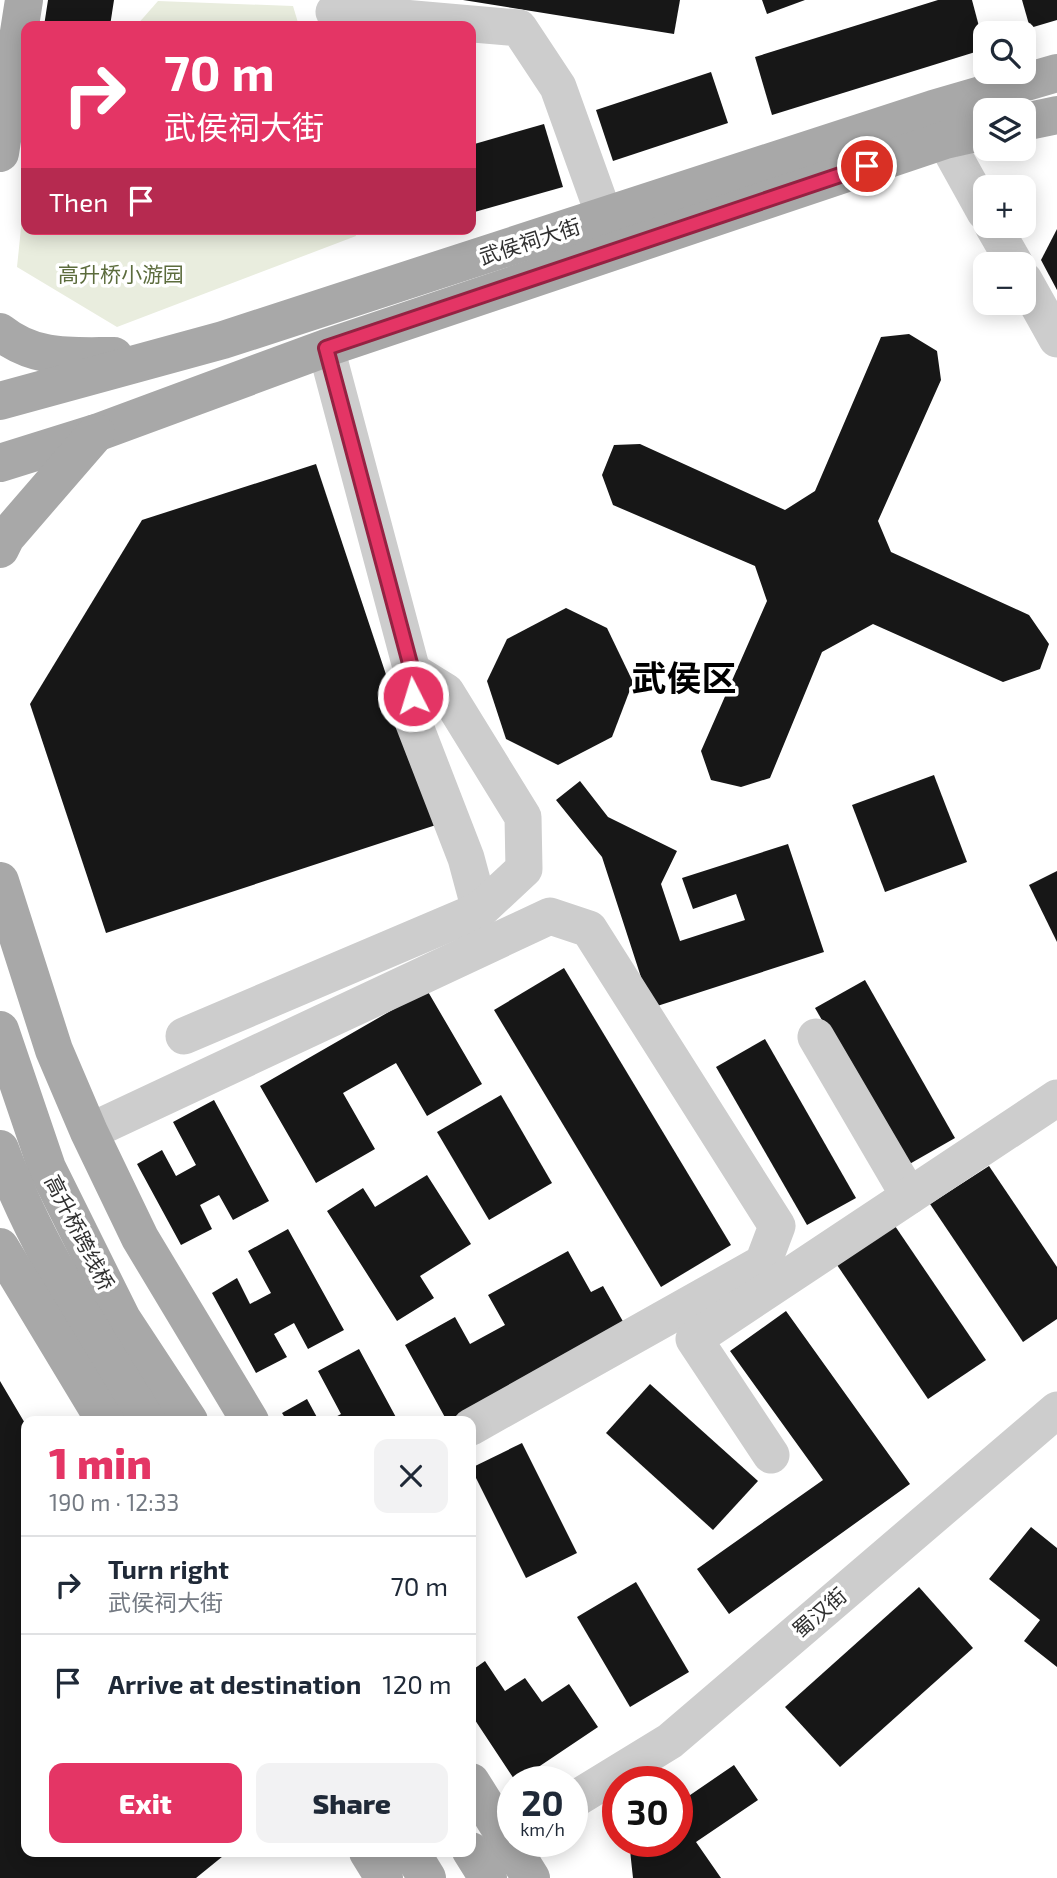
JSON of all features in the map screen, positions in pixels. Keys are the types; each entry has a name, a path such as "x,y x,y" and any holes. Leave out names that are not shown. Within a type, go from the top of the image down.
{"main road":[{"path":"0,153 24,0"},
{"name":"武侯祠大街","path":"0,463 96,433 939,125 1057,73"},
{"path":"1036,119 1057,115"},
{"name":"武侯祠大街","path":"0,401 223,340 605,218 939,125 973,129"},
{"path":"0,332 20,347 59,356 121,356 223,340"},
{"path":"0,549 6,537 96,433"},
{"path":"0,881 54,1050 89,1132 140,1238 247,1416"},
{"name":"高升桥跨线桥","path":"0,1030 47,1168 122,1319 186,1416"},
{"name":"高升桥跨线桥","path":"0,1149 13,1187 64,1286 144,1416"},
{"path":"0,1247 101,1416"},
{"path":"476,1789 497,1820"},
{"path":"414,1857 427,1878"},
{"path":"475,1857 488,1878"},
{"path":"520,1857 531,1878"}],"street":[{"path":"334,12 436,10 519,28 558,87 605,218"},
{"path":"939,125 973,189"},
{"path":"1036,301 1057,339"},
{"path":"326,348 412,671 413,721 466,858 480,911"},
{"path":"184,1037 480,911 524,869 523,817 446,692 412,671"},
{"path":"89,1132 550,916 589,929 777,1226 763,1263 476,1424"},
{"path":"816,1037 909,1196"},
{"path":"771,1455 694,1339 1057,1098"},
{"name":"蜀汉街","path":"588,1791 670,1741 1057,1410"}],"green space":[{"path":"158,1 293,6 298,21 140,21"},
{"name":"高升桥小游园","path":"21,228 21,235 356,236 117,327 17,267"}],"building":[{"path":"48,0 114,0 111,21 45,21"},
{"path":"463,0 680,0 674,34"},
{"path":"762,0 805,0 767,14"},
{"path":"938,0 972,0 978,21 973,21 973,53 772,115 755,57"},
{"path":"1022,0 1057,0 1057,20 1036,26 1036,21 1028,21"},
{"path":"711,72 728,123 613,161 596,110"},
{"path":"544,124 563,187 476,212 476,144"},
{"path":"1057,229 1057,290 1041,260"},
{"path":"909,334 937,351 941,380 878,521 891,552 1029,615 1049,644 1040,669 1003,682 873,624 822,652 770,778 741,787 711,780 701,751 767,601 755,566 613,505 602,475 614,445 640,444 785,510 815,491 881,337"},
{"path":"316,464 436,825 106,933 30,704 142,520"},
{"path":"566,608 607,628 633,682 612,737 558,765 506,739 487,681 507,639"},
{"path":"934,775 967,862 885,892 852,805"},
{"path":"580,781 608,817 677,851 661,884 680,941 745,920 736,894 693,909 682,878 788,844 824,952 651,1008 602,857 556,800"},
{"path":"1057,871 1057,942 1029,885"},
{"path":"564,968 731,1245 661,1287 494,1010"},
{"path":"865,980 955,1138 906,1166 815,1008"},
{"path":"427,990 482,1084 427,1116 396,1063 343,1093 375,1149 316,1183 260,1086"},
{"path":"765,1039 856,1198 807,1225 716,1067"},
{"path":"501,1095 552,1183 489,1220 437,1132"},
{"path":"214,1100 269,1201 233,1220 219,1195 200,1205 212,1229 181,1245 137,1164 162,1150 176,1176 196,1165 173,1122"},
{"path":"989,1166 1057,1267 1057,1319 1023,1342 930,1204"},
{"path":"427,1175 471,1244 420,1276 434,1298 397,1321 327,1211 363,1188 375,1207"},
{"path":"893,1223 986,1360 928,1399 835,1262"},
{"path":"288,1229 344,1330 308,1349 294,1323 274,1334 287,1357 256,1373 212,1293 237,1278 250,1304 271,1293 248,1251"},
{"path":"568,1251 591,1292 603,1286 625,1325 456,1416 444,1416 405,1345 455,1317 470,1344 505,1325 488,1295"},
{"path":"786,1311 910,1484 729,1614 697,1569 823,1480 730,1351"},
{"path":"359,1349 395,1416 337,1416 341,1414 318,1371"},
{"path":"0,1381 21,1417 21,1857 222,1857 196,1878 0,1878"},
{"path":"650,1384 758,1481 713,1530 606,1433"},
{"path":"307,1399 316,1416 284,1416 282,1413"},
{"path":"522,1443 577,1553 526,1578 476,1478 476,1466"},
{"path":"1031,1527 1057,1548 1057,1667 1024,1641 1040,1620 989,1579"},
{"path":"636,1582 689,1672 630,1707 577,1617"},
{"path":"919,1587 973,1648 840,1767 785,1707"},
{"path":"485,1661 505,1691 525,1678 542,1702 569,1684 598,1727 540,1766 505,1766 476,1722 476,1667"},
{"path":"734,1765 758,1800 696,1842 721,1878 633,1878 631,1857 693,1857 693,1793"}],"district":[{"name":"武侯区","path":"684,679"}],"route":[{"path":"413,696 412,671 326,348 867,166"}]}
